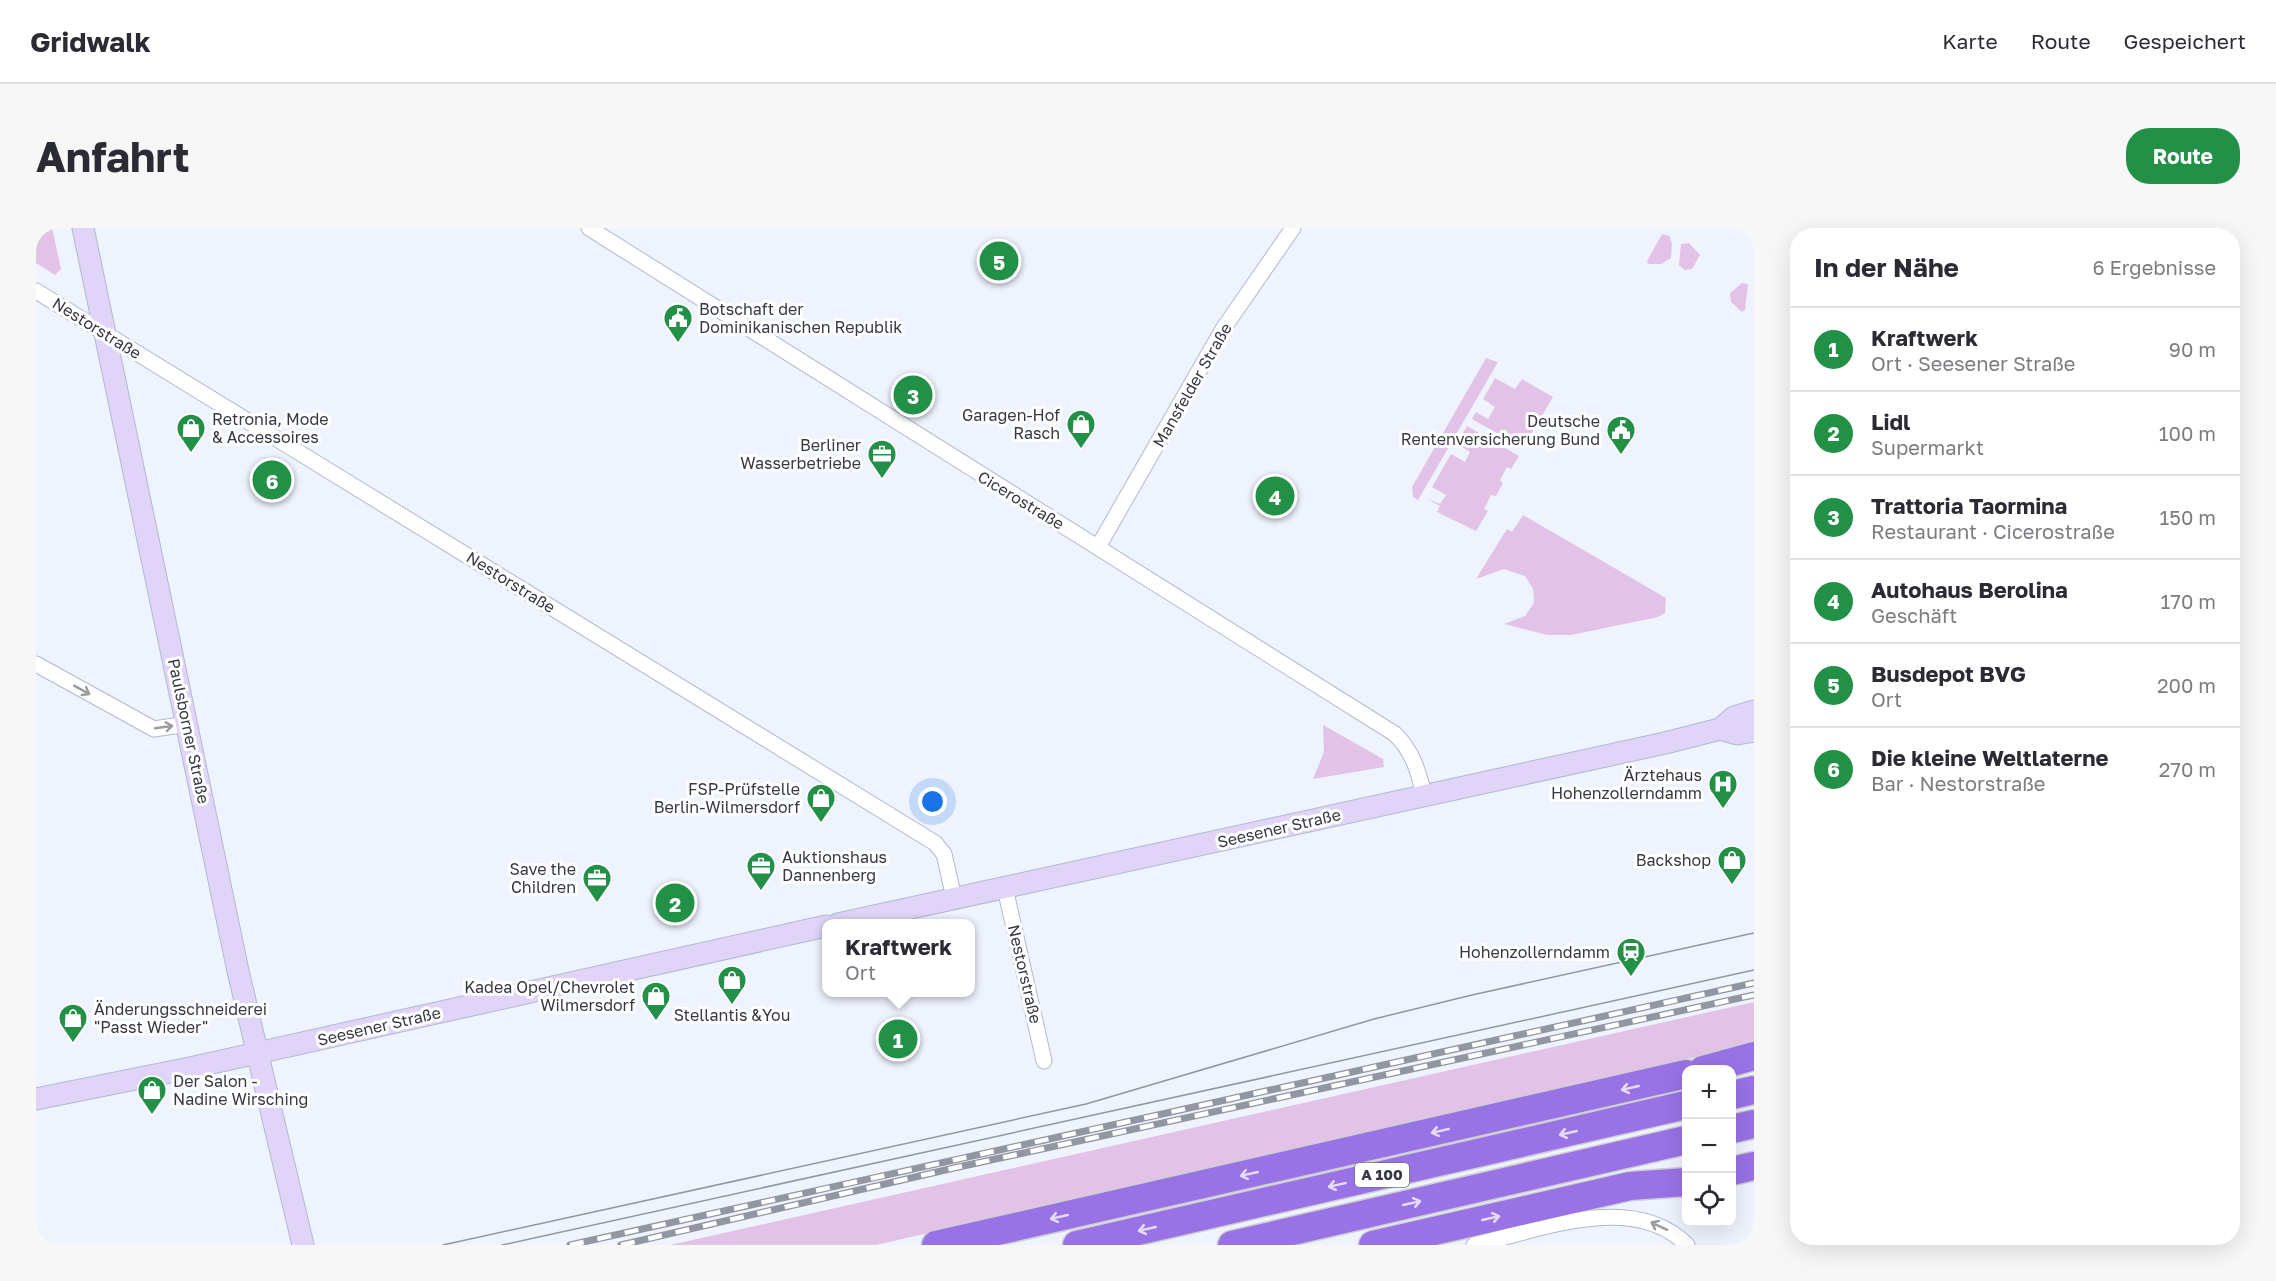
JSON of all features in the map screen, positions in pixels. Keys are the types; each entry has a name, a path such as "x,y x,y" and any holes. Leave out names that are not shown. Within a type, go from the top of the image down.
{"highway":[{"path":"1723,1065 1751,1058"},
{"path":"936,1245 1682,1075"},
{"path":"1736,1094 1754,1090"},
{"name":"A 100","path":"1077,1245 1682,1107"},
{"path":"1736,1129 1754,1124"},
{"name":"A 100","path":"1232,1245 1682,1141"},
{"path":"1373,1245 1630,1186 1682,1182"}],"street":[{"name":"Paulsborner Straße","path":"83,228 238,971 301,1239"},
{"name":"Cicerostraße","path":"589,228 1395,734 1408,746 1417,765 1424,795"},
{"name":"Mansfelder Straße","path":"1098,547 1223,329 1293,228"},
{"name":"Nestorstraße","path":"36,291 935,843 944,854 954,898"},
{"path":"36,664 154,729 187,724"},
{"name":"Seesener Straße","path":"860,919 1720,729 1734,717 1754,711"},
{"name":"Seesener Straße","path":"1720,729 1737,734 1754,730"},
{"name":"Nestorstraße","path":"1005,888 1044,1061"},
{"name":"Seesener Straße","path":"36,1099 259,1053 822,927"},
{"path":"1474,1245 1588,1220 1618,1216 1642,1218 1656,1223 1671,1231 1687,1245"}],"shaded area":[{"path":"36,228 52,228 61,269 55,275 36,263"},
{"path":"1662,234 1669,236 1672,243 1671,258 1661,264 1648,264 1647,261"},
{"path":"1689,243 1700,255 1692,269 1685,270 1679,265 1681,244"},
{"path":"1742,283 1748,284 1745,310 1742,312 1731,302 1730,293"},
{"path":"1486,358 1498,362 1418,500 1413,497 1412,487"},
{"path":"1495,378 1515,389 1522,379 1553,397 1523,448 1472,419 1476,412 1488,419 1495,407 1483,399"},
{"path":"1467,426 1519,456 1511,469 1507,467 1500,480 1503,483 1496,496 1491,495 1484,509 1488,511 1476,531 1437,512 1440,506 1426,498 1440,504 1446,495 1432,487 1451,454 1465,462 1470,452 1457,444"},
{"path":"1523,515 1666,598 1665,613 1658,617 1571,635 1547,635 1504,624 1525,616 1534,603 1533,589 1525,576 1504,569 1476,579 1507,529 1512,532"},
{"path":"1323,725 1383,759 1384,767 1313,779 1324,752"},
{"path":"1754,1002 1754,1042 1743,1046 876,1245 670,1245"}],"tram line":[{"path":"443,1245 1086,1104 1374,1019 1754,933"},
{"path":"502,1245 1754,970"}],"railway":[{"path":"570,1245 1754,983"},
{"path":"621,1245 954,1168 1754,995"}],"place":[{"name":"Busdepot BVG","path":"999,261"},
{"name":"Botschaft der Dominikanischen Republik","path":"678,344"},
{"name":"Trattoria Taormina","path":"913,395"},
{"name":"Garagen-Hof Rasch","path":"1081,450"},
{"name":"Retronia, Mode & Accessoires","path":"191,454"},
{"name":"Deutsche Rentenversicherung Bund","path":"1621,456"},
{"name":"Die kleine Weltlaterne","path":"272,480"},
{"name":"Berliner Wasserbetriebe","path":"882,480"},
{"name":"Autohaus Berolina","path":"1275,496"},
{"name":"Ärztehaus Hohenzollerndamm","path":"1723,810"},
{"name":"FSP-Prüfstelle Berlin-Wilmersdorf","path":"821,824"},
{"name":"Backshop","path":"1732,886"},
{"name":"Auktionshaus Dannenberg","path":"761,892"},
{"name":"Lidl","path":"675,903"},
{"name":"Save the Children","path":"597,904"},
{"name":"Hohenzollerndamm","path":"1631,978"},
{"name":"Stellantis &You","path":"732,1006"},
{"name":"Kadea Opel/Chevrolet Wilmersdorf","path":"656,1022"},
{"name":"Kraftwerk","path":"898,1039"},
{"name":"Änderungsschneiderei \"Passt Wieder\"","path":"73,1044"},
{"name":"Der Salon - Nadine Wirsching","path":"152,1116"}]}
